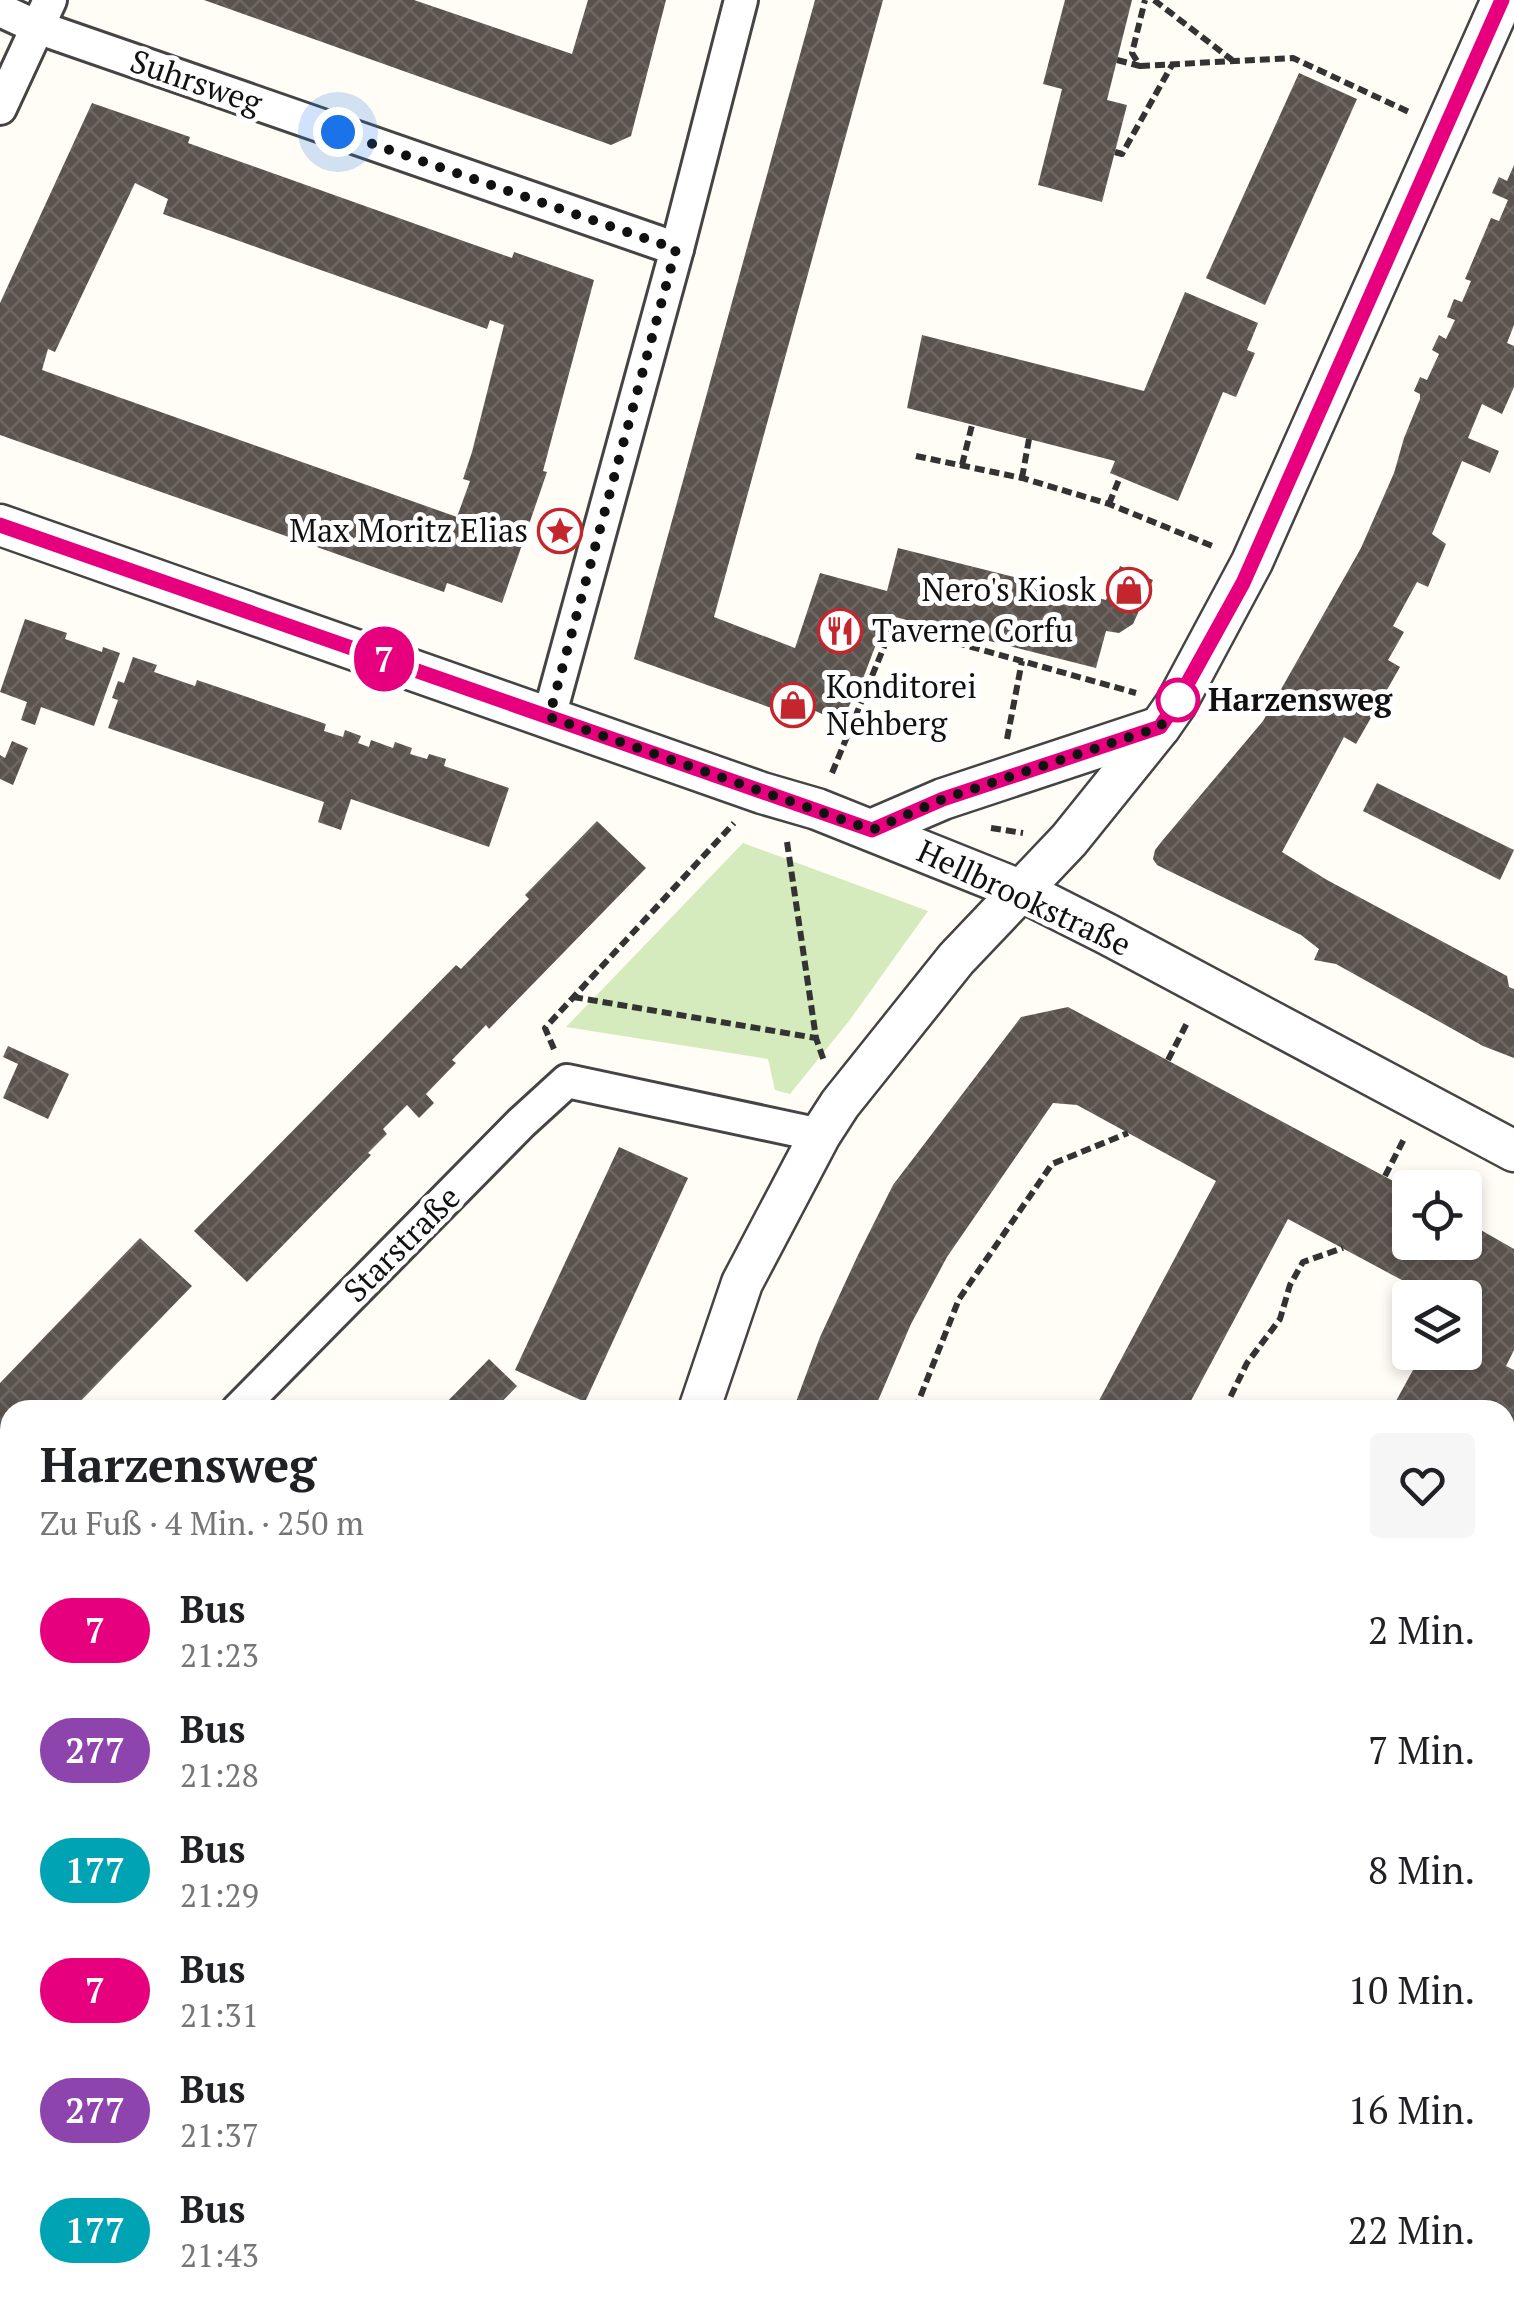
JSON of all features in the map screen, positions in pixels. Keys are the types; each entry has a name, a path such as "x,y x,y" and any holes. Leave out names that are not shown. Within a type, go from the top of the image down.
{"street":[{"path":"549,717 741,0"},
{"path":"702,1400 742,1283 840,1104 956,958 1068,840 1168,715 1252,562 1502,0"},
{"name":"Suhrsweg","path":"0,10 44,14 676,249"},
{"path":"0,108 44,14"},
{"name":"Hellbrookstraße","path":"0,525 872,830 1022,891 1514,1151"},
{"path":"872,830 943,799 1168,715"},
{"path":"567,1080 820,1135"},
{"name":"Starstraße","path":"248,1400 567,1080"}],"path":[{"path":"1140,66 1132,54 1145,0"},
{"path":"1154,0 1234,60"},
{"path":"1117,60 1140,66 1293,58 1445,129"},
{"path":"1115,152 1122,154 1172,64"},
{"path":"962,466 972,425"},
{"path":"1022,478 1029,439"},
{"path":"916,456 1022,478 1108,504 1252,562"},
{"path":"1108,504 1120,477"},
{"path":"567,1080 545,1028 573,997 787,800 894,625 945,645 1022,661 1168,715"},
{"path":"999,780 1022,661"},
{"path":"573,997 816,1038 787,800"},
{"path":"1168,1060 1182,1031"},
{"path":"919,1400 958,1299 1052,1164 1128,1133"},
{"path":"1229,1400 1248,1362 1280,1319 1290,1285 1303,1262 1342,1248"}],"green space":[{"path":"743,843 928,911 849,1021 790,1094 775,1090 768,1059 566,1027"}],"building":[{"path":"204,0 414,0 572,54 588,0 666,0 631,136 611,145"},
{"path":"815,0 883,0 714,617 795,648 820,573 887,591 898,548 1106,600 1120,566 1153,580 1133,624 1119,633 1106,631 1096,668 887,615 861,684 843,717 835,720 809,708 805,720 634,659"},
{"path":"1065,0 1132,0 1107,100 1127,105 1102,202 1038,185 1062,89 1043,84"},
{"path":"1299,73 1357,99 1265,305 1206,278"},
{"path":"92,103 190,137 188,143 469,243 512,258 514,252 594,280 543,471 547,472 502,603 447,583 444,592 0,435 0,303","holes":["135,183 168,199 163,214 487,329 490,320 504,325 463,479 470,481 457,517 42,370 48,349 55,352"]},
{"path":"1514,165 1514,325 1507,343 1514,346 1514,387 1502,414 1482,404 1468,438 1499,451 1490,473 1462,461 1432,534 1446,544 1428,587 1417,582 1393,626 1404,632 1388,660 1400,667 1356,744 1344,737 1282,852 1507,976 1509,987 1514,989 1514,1058 1483,1046 1336,964 1314,960 1319,949 1301,935 1157,865 1153,859 1162,841 1263,721 1361,548 1394,473 1420,399 1414,391 1420,377 1427,380 1439,354 1432,350 1439,335 1446,339 1455,320 1447,317 1454,299 1462,302 1471,281 1465,279 1491,218 1499,221 1508,200 1492,193 1499,177 1507,181"},
{"path":"1185,292 1258,323 1247,350 1255,353 1236,397 1223,392 1178,501 1110,473 1115,461 907,408 922,335 1144,391"},
{"path":"25,619 67,633 65,639 102,652 103,647 120,653 94,726 41,707 35,725 21,720 27,702 0,692"},
{"path":"133,657 157,665 154,672 195,686 197,680 326,724 324,731 343,737 345,730 361,736 358,743 369,747 371,740 393,748 395,742 412,748 410,754 446,759 444,766 509,788 489,847 351,799 341,830 318,822 324,802 108,728 118,700 112,698 118,681 124,683"},
{"path":"12,741 28,748 13,785 0,779 0,755 5,758"},
{"path":"1377,783 1514,850 1500,880 1363,811"},
{"path":"597,821 646,868 489,1029 486,1025 452,1060 456,1063 426,1094 434,1103 419,1118 407,1105 383,1129 387,1134 368,1153 371,1155 247,1282 194,1231 456,965 461,969"},
{"path":"1068,1007 1392,1180 1392,1260 1482,1260 1482,1231 1514,1249 1514,1350 1506,1366 1514,1370 1514,1400 1397,1400 1413,1370 1482,1370 1482,1280 1402,1280 1288,1219 1191,1400 1099,1400 1216,1181 1077,1105 1053,1103 947,1257 911,1324 878,1400 797,1400 820,1337 893,1185 1021,1017"},
{"path":"8,1046 69,1074 48,1119 3,1098 18,1064 3,1057"},
{"path":"619,1147 688,1178 586,1400 515,1370"},
{"path":"140,1238 192,1286 82,1400 0,1400 0,1383"},
{"path":"489,1359 517,1386 504,1400 449,1400"}],"bus line":[{"name":"7","path":"0,525 872,830 943,799 1160,727 1243,583 1502,0"}],"place":[{"name":"Max Moritz Elias","path":"560,531"},
{"name":"Nero's Kiosk","path":"1129,590"},
{"name":"Taverne Corfu","path":"840,631"},
{"name":"Harzensweg","path":"1178,700"},
{"name":"Konditorei Nehberg","path":"793,705"}],"route":[{"path":"338,132 676,249 549,717 872,830 943,799 1160,727 1178,700"}]}
